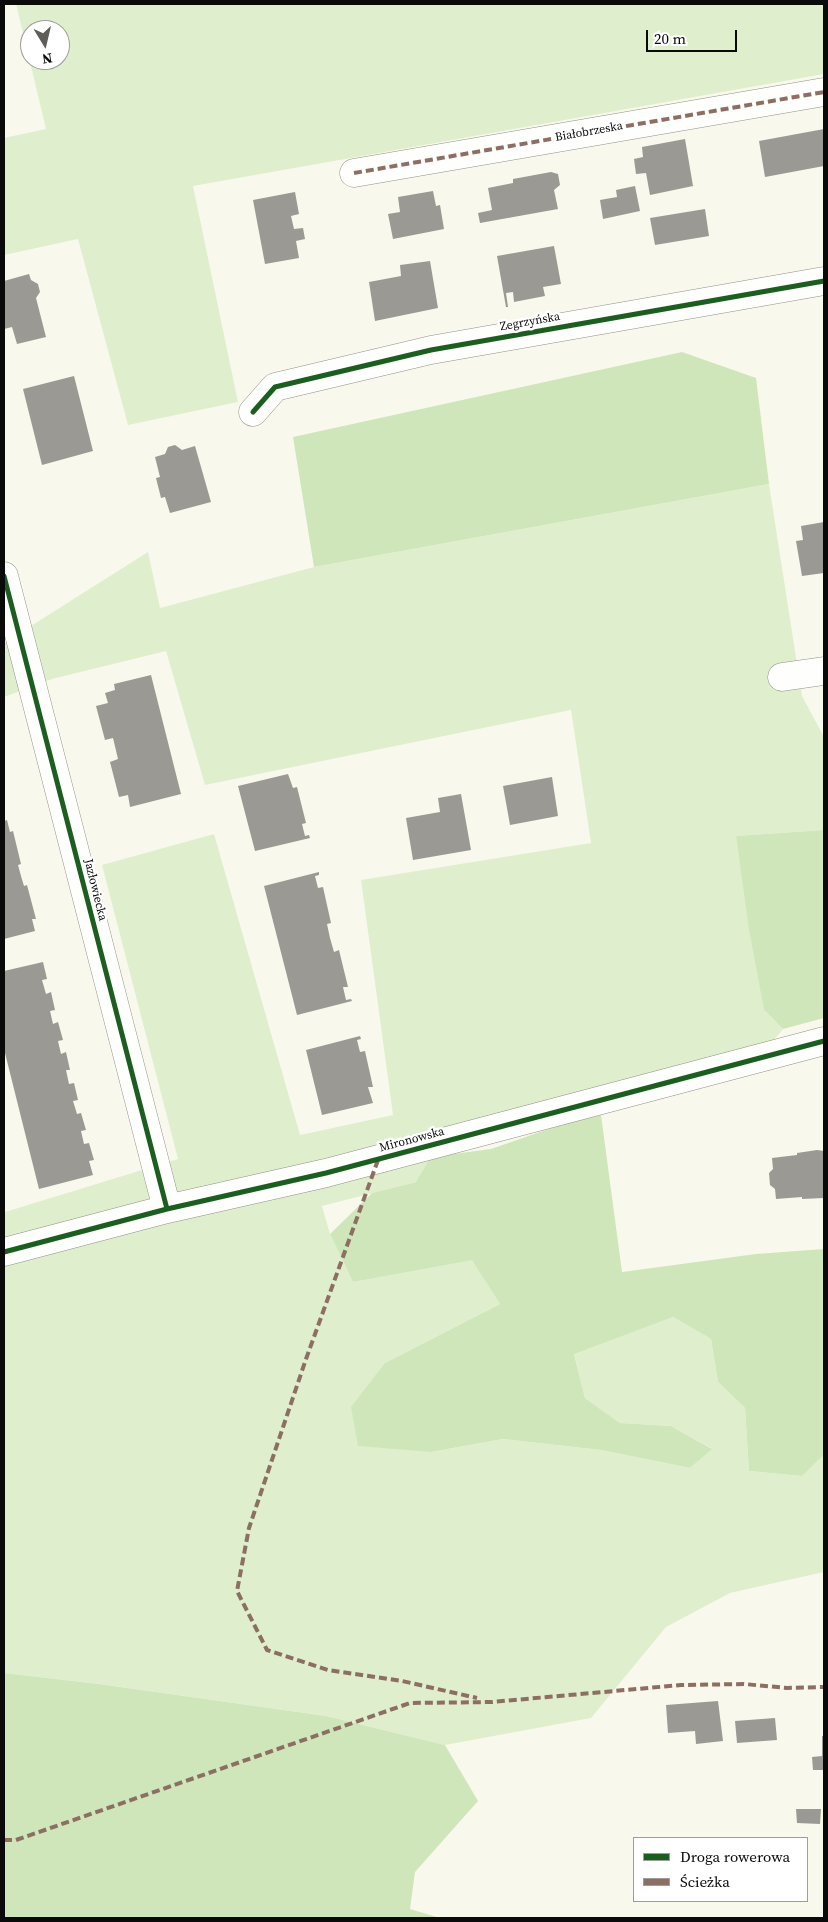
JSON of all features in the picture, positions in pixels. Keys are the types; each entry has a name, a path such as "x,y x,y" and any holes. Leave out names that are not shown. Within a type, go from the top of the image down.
{"street":[{"name":"Białobrzeska","path":"354,172 824,92"},
{"name":"Zegrzyńska","path":"252,412 274,387 431,350 824,281"},
{"name":"Jazłowiecka","path":"4,576 167,1209"},
{"path":"782,677 824,671"},
{"name":"Mironowska","path":"4,1252 167,1209 326,1173 824,1041"}],"green space":[{"path":"16,4 824,4 824,74 193,186 238,402 128,425 78,239 4,255 4,138 46,129 32,70 70,70 70,20 20,21"},
{"path":"682,352 756,378 769,484 314,567 293,437"},
{"path":"769,484 802,696 824,737 824,830 736,836 764,1010 783,1029 749,1071 432,1157 431,1178 322,1206 330,1234 353,1282 472,1259 500,1304 385,1363 431,1452 503,1439 601,1450 690,1468 711,1448 671,1426 620,1423 585,1398 574,1353 673,1317 711,1339 718,1382 745,1408 749,1471 802,1476 824,1455 824,1572 730,1593 666,1627 591,1718 445,1745 326,1716 99,1684 4,1673 4,1210 5,1212 178,1159 102,865 214,834 300,1135 393,1115 361,880 591,843 571,710 205,785 166,651 52,679 4,697 4,643 148,552 160,608 314,567"},
{"path":"824,830 824,1018 783,1029 764,1010 749,929 736,836"},
{"path":"601,1115 622,1272 756,1254 824,1249 824,1455 802,1476 749,1471 745,1408 718,1382 711,1339 673,1317 574,1354 585,1398 620,1423 671,1426 712,1449 690,1468 601,1450 503,1439 431,1452 358,1446 351,1407 385,1363 500,1304 472,1260 353,1282 330,1234 372,1193 416,1182 431,1157 491,1149 563,1124"},
{"path":"4,1673 99,1684 326,1716 445,1745 478,1801 415,1872 410,1909 440,1918 4,1918"}],"building":[{"path":"824,129 824,166 765,177 759,141"},
{"path":"685,139 693,186 650,195 646,173 636,174 634,159 643,157 642,147"},
{"path":"551,172 558,174 560,185 554,190 558,209 480,223 478,213 492,210 488,188 513,183 513,179"},
{"path":"635,186 640,211 603,219 600,200 617,197 616,190"},
{"path":"433,191 436,206 440,205 444,229 393,239 388,214 400,212 398,197"},
{"path":"295,192 299,214 291,216 294,229 303,228 305,239 296,241 299,258 265,264 253,200"},
{"path":"705,209 709,236 655,245 650,218"},
{"path":"554,246 561,284 543,287 545,296 514,302 513,292 506,293 508,307 506,307 497,256"},
{"path":"430,261 438,308 375,321 369,282 401,276 400,265"},
{"path":"29,274 31,280 38,284 40,292 36,298 46,337 17,344 12,327 4,329 4,281"},
{"path":"74,376 93,451 42,465 23,389"},
{"path":"175,445 182,450 195,446 211,502 170,513 165,497 161,498 156,478 160,477 155,457 165,454 168,447"},
{"path":"824,522 824,573 802,576 796,541 803,540 801,526"},
{"path":"151,675 181,794 130,807 128,795 119,797 110,762 118,759 113,738 105,740 96,706 108,703 105,693 115,690 114,684"},
{"path":"288,774 293,788 297,787 306,823 302,824 305,836 309,835 310,838 255,851 238,786"},
{"path":"552,777 558,816 510,825 503,786"},
{"path":"461,794 471,850 413,860 406,818 440,812 438,798"},
{"path":"7,820 10,832 13,831 21,864 18,865 24,886 27,885 36,919 32,919 35,931 4,939 4,821"},
{"path":"319,872 319,875 315,876 318,888 323,887 331,923 327,924 330,938 334,952 339,950 348,987 343,987 346,1000 351,999 352,1001 297,1015 264,886"},
{"path":"43,962 47,979 42,980 46,994 51,992 55,1010 50,1011 53,1024 58,1022 63,1040 58,1041 61,1054 66,1052 70,1070 66,1070 69,1084 74,1083 78,1100 73,1101 77,1114 81,1113 86,1130 81,1131 84,1144 89,1143 94,1160 89,1161 93,1175 39,1189 4,1049 4,971"},
{"path":"360,1036 361,1039 357,1040 360,1052 365,1051 373,1087 368,1087 373,1103 322,1115 306,1050"},
{"path":"817,1150 824,1151 824,1198 776,1199 775,1189 770,1185 769,1173 773,1169 772,1158"},
{"path":"718,1701 723,1741 696,1744 695,1731 668,1733 666,1705"},
{"path":"775,1718 777,1740 737,1743 735,1721"},
{"path":"822,1736 824,1736 824,1770 813,1770 812,1757 822,1756"},
{"path":"796,1809 821,1809 820,1824 797,1823"}],"marked path":[{"path":"354,173 824,92"},
{"path":"378,1160 306,1359 249,1528 237,1591 267,1650 328,1670 402,1681 477,1698"},
{"path":"4,1840 16,1840 410,1703 492,1702 681,1685 744,1684 787,1688 824,1687"}],"cycle path":[{"path":"253,412 275,387 431,350 824,281"},
{"path":"4,576 167,1209"},
{"path":"4,1252 167,1209 326,1173 824,1041"}]}
